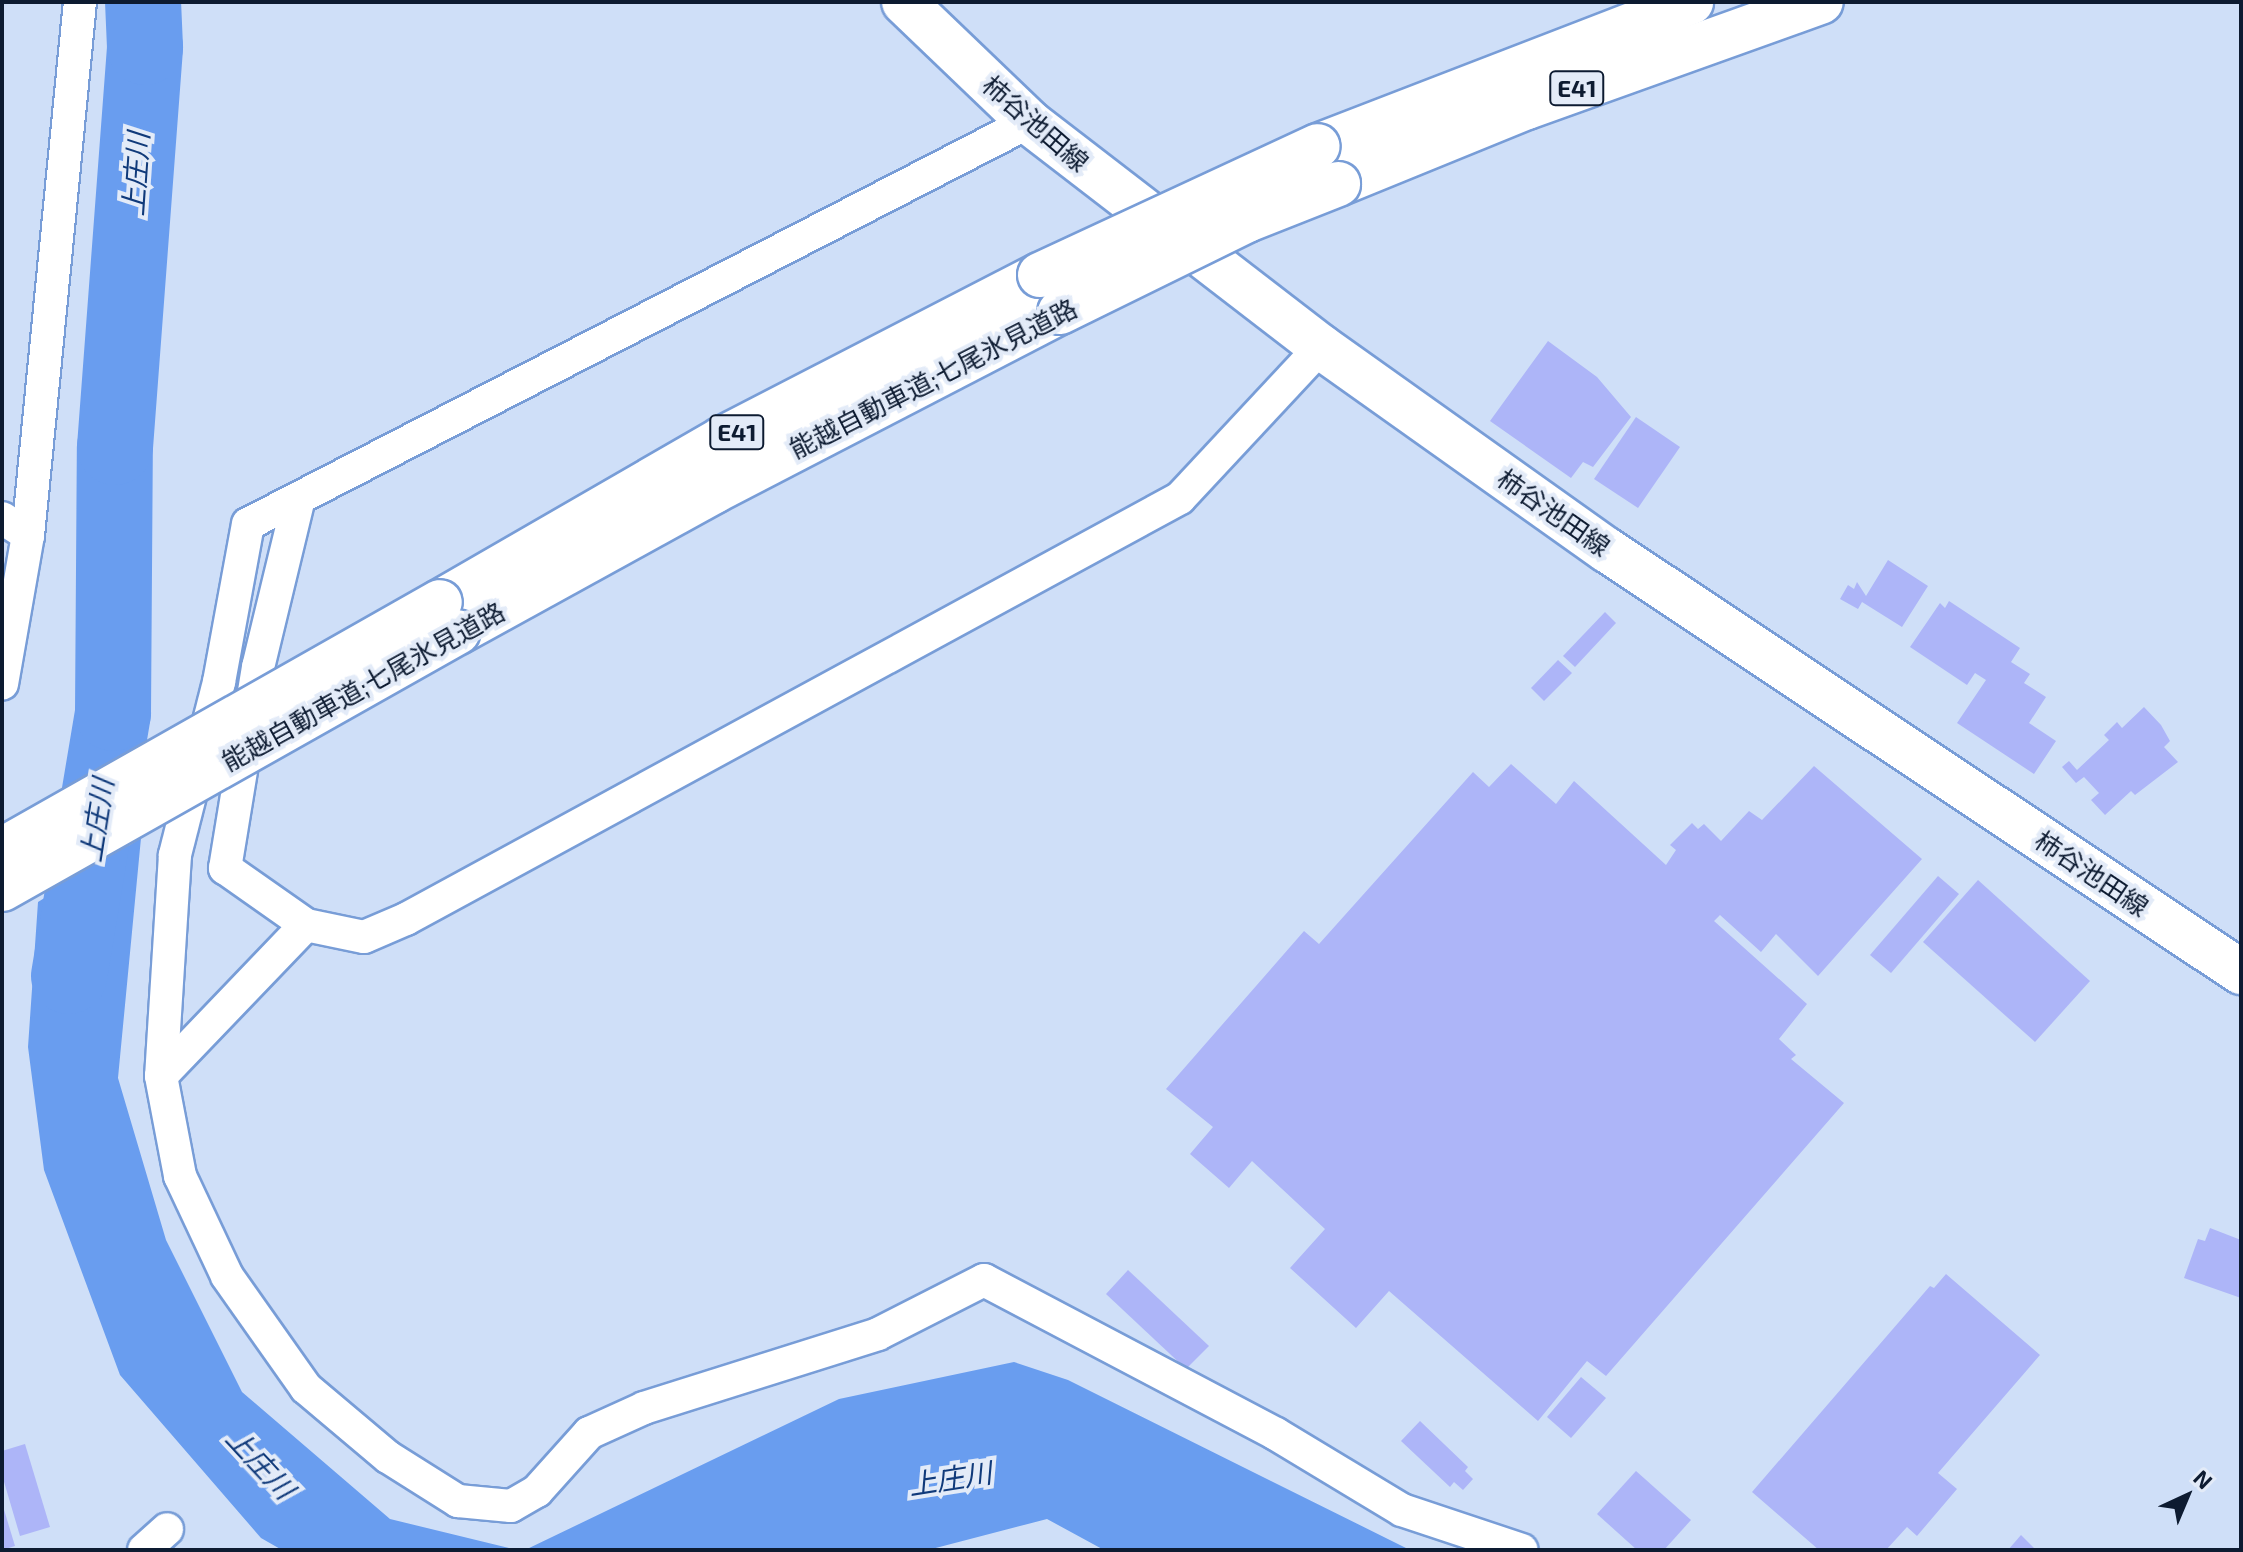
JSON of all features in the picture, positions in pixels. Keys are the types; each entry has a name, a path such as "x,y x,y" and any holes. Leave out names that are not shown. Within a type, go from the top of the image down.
{"main road":[{"name":"柿谷池田線","path":"904,2 1029,122 1321,347 1607,550 2241,972"},
{"name":"能越自動車道;七尾氷見道路","path":"2,850 449,617 714,491 1050,293 1318,146 1691,2"},
{"name":"能越自動車道;七尾氷見道路","path":"1050,293 1247,220 1527,107 1821,2"},
{"name":"能越自動車道;七尾氷見道路","path":"2,889 449,617"}],"street":[{"path":"2,684 15,527 80,2"},
{"path":"1029,122 248,524 219,682 175,855 161,1076 180,1176 227,1276 306,1388 388,1457 458,1501 511,1506 537,1491 589,1433 644,1408 878,1334 984,1280 1276,1434 1402,1510 1522,1550"},
{"path":"299,498 258,667 225,868 306,925 364,937 406,919 1180,498 1321,347"},
{"path":"161,1076 306,925"}],"water":[{"path":"141,838 118,1078 166,1240 242,1392 390,1519 517,1550 282,1550 261,1538 120,1375 44,1170 28,1047 38,902"},
{"path":"1014,1362 1068,1380 1410,1550 1104,1550 1047,1519 928,1550 525,1550 839,1399"}],"building":[{"path":"1548,341 1597,377 1631,417 1593,467 1583,462 1571,478 1490,421"},
{"path":"1636,417 1680,447 1638,508 1594,479"},
{"path":"1888,560 1928,586 1902,627 1862,602 1858,609 1840,599 1848,585 1854,589 1857,582 1866,596"},
{"path":"1949,601 2020,648 2011,662 2030,674 2024,683 2046,697 2029,723 2056,741 2034,774 1957,723 1986,680 1975,673 1967,685 1910,647 1940,603 1945,608"},
{"path":"1605,612 1616,623 1575,667 1563,656"},
{"path":"1558,660 1572,673 1544,701 1531,688"},
{"path":"2144,707 2161,725 2170,741 2164,747 2178,762 2135,795 2131,791 2105,815 2091,800 2099,793 2084,777 2076,783 2062,767 2069,761 2077,770 2109,740 2104,735 2117,722 2122,728"},
{"path":"1511,764 1556,804 1574,781 1666,865 1676,850 1670,845 1692,823 1698,829 1704,824 1721,841 1749,811 1762,820 1814,766 1922,859 1818,976 1776,934 1761,952 1720,915 1714,921 1807,1004 1779,1039 1796,1055 1791,1059 1844,1103 1606,1376 1587,1361 1538,1421 1389,1291 1356,1328 1290,1268 1325,1229 1252,1161 1229,1188 1190,1154 1213,1127 1166,1089 1304,931 1319,944 1473,772 1489,787"},
{"path":"1938,876 1959,894 1891,973 1870,955"},
{"path":"1978,880 2090,981 2035,1042 1923,942"},
{"path":"2210,1228 2241,1240 2241,1298 2184,1278 2198,1239 2205,1241"},
{"path":"1128,1270 1209,1346 1186,1369 1106,1294"},
{"path":"1946,1274 2040,1355 1938,1473 1957,1489 1917,1536 1907,1527 1886,1550 1819,1550 1752,1492 1930,1286 1934,1288"},
{"path":"1581,1377 1606,1398 1571,1438 1547,1417"},
{"path":"1420,1421 1468,1467 1465,1471 1473,1479 1463,1490 1454,1482 1450,1487 1401,1441"},
{"path":"25,1444 50,1527 20,1536 2,1475 2,1451"},
{"path":"1636,1471 1691,1520 1664,1550 1637,1550 1597,1514"},
{"path":"2,1503 15,1546 2,1550"},
{"path":"2021,1535 2036,1550 2008,1550"}],"waterway":[{"name":"上庄川","path":"69,976 113,713 115,447 145,47 143,2"}]}
